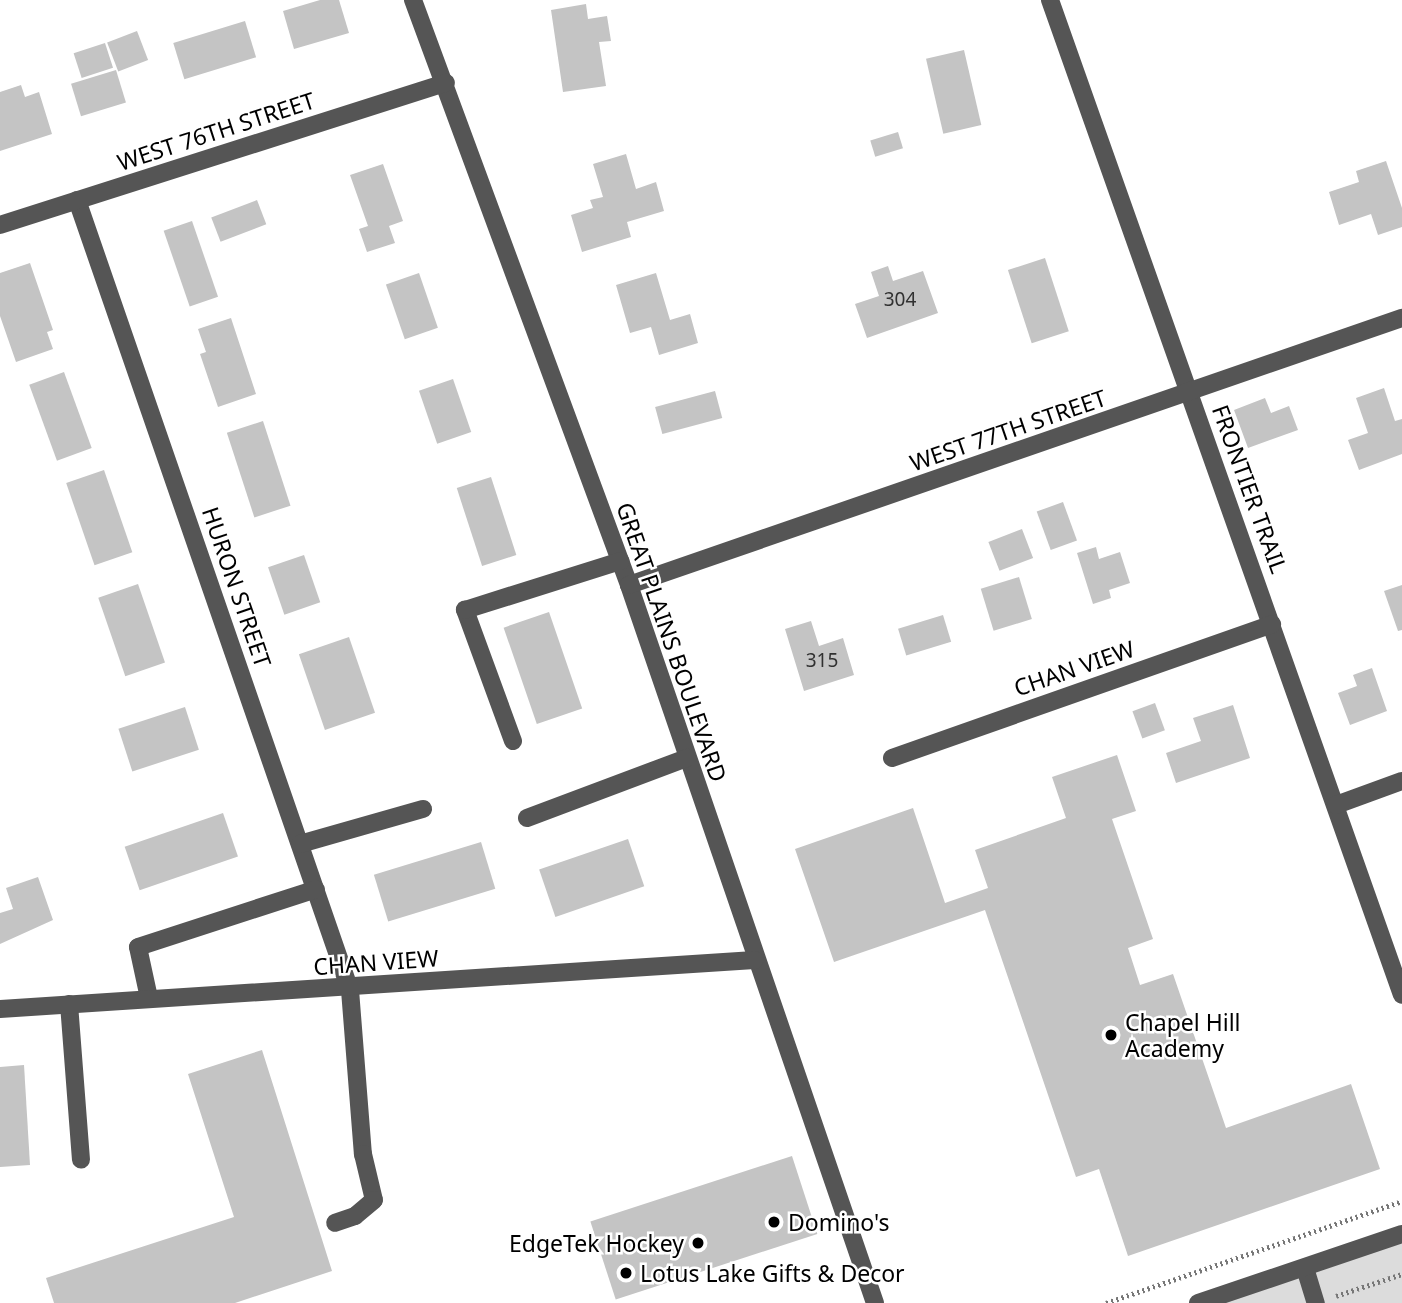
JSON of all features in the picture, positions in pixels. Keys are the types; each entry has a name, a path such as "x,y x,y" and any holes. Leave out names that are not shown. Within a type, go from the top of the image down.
{"street":[{"name":"GREAT PLAINS BOULEVARD","path":"413,0 446,83 629,584 754,960 875,1303"},
{"name":"FRONTIER TRAIL","path":"1049,0 1402,995"},
{"name":"WEST 76TH STREET","path":"0,225 446,83"},
{"name":"HURON STREET","path":"77,201 350,990 363,1154 374,1200 355,1216 335,1223"},
{"name":"WEST 77TH STREET","path":"629,584 1190,394 1402,318"},
{"path":"513,741 465,610 620,561"},
{"name":"CHAN VIEW","path":"891,758 1272,624"},
{"path":"527,818 687,758"},
{"path":"1336,805 1402,781"},
{"path":"300,844 423,809"},
{"path":"149,998 138,947 316,889"},
{"name":"CHAN VIEW","path":"0,1009 149,998 350,990 754,960"},
{"path":"69,1004 81,1160"},
{"path":"1198,1303 1402,1234"},
{"path":"1305,1268 1316,1303"}],"path":[{"path":"1106,1303 1402,1201"},
{"path":"1316,1303 1402,1274"}],"shaded area":[{"path":"1402,1234 1402,1303 1198,1303"}],"building":[{"path":"320,0 339,0 349,33 294,49 283,11"},
{"path":"586,4 588,19 607,16 611,41 599,42 606,86 563,92 551,10"},
{"path":"245,21 256,57 184,79 173,43"},
{"path":"137,31 148,60 118,71 107,42"},
{"path":"105,43 113,68 82,78 74,53"},
{"path":"964,50 981,125 943,134 926,59"},
{"path":"116,70 126,103 81,116 71,84"},
{"path":"21,85 25,97 39,92 52,134 0,151 0,92"},
{"path":"898,132 903,148 875,157 870,140"},
{"path":"626,154 636,189 656,182 664,211 627,222 631,237 582,252 571,215 593,208 590,200 603,197 593,164"},
{"path":"1386,161 1402,208 1402,227 1378,235 1371,214 1339,225 1329,192 1359,182 1356,171"},
{"path":"383,164 403,221 389,226 395,243 367,252 359,229 368,226 350,175"},
{"path":"257,200 266,224 221,242 211,218"},
{"path":"192,221 218,297 190,306 164,231"},
{"path":"1045,258 1069,331 1032,343 1008,270"},
{"path":"30,263 53,330 47,332 53,349 16,362 0,316 0,273"},
{"path":"888,266 893,281 923,271 938,313 867,338 855,304 879,296 871,272"},
{"path":"419,273 438,328 405,339 386,284"},
{"path":"656,273 670,320 690,314 698,343 659,355 651,327 630,333 616,285"},
{"path":"231,318 256,394 218,407 200,354 206,352 198,329"},
{"path":"64,372 92,448 57,461 29,385"},
{"path":"453,379 471,432 437,444 419,391"},
{"path":"1384,388 1395,421 1402,419 1402,454 1359,470 1348,440 1368,433 1356,398"},
{"path":"715,391 722,418 662,434 655,407"},
{"path":"1265,398 1271,413 1289,406 1298,430 1248,448 1234,410"},
{"path":"263,421 291,506 254,517 227,433"},
{"path":"104,470 132,552 95,565 66,483"},
{"path":"491,477 516,555 482,566 457,488"},
{"path":"1063,502 1077,541 1051,550 1037,512"},
{"path":"1022,529 1033,558 1000,571 988,542"},
{"path":"1096,547 1099,559 1120,552 1130,583 1109,590 1111,598 1093,604 1077,553"},
{"path":"304,555 320,602 284,615 268,567"},
{"path":"1019,577 1032,619 994,631 981,589"},
{"path":"138,584 165,662 125,676 98,598"},
{"path":"1402,585 1402,630 1398,631 1384,591"},
{"path":"549,612 582,708 537,724 504,628"},
{"path":"943,615 951,642 906,656 898,629"},
{"path":"811,621 819,646 843,638 854,675 804,691 785,629"},
{"path":"349,637 375,713 325,730 299,654"},
{"path":"1372,668 1387,711 1350,725 1338,693 1357,686 1353,675"},
{"path":"1155,703 1165,730 1142,738 1132,711"},
{"path":"1233,705 1250,758 1176,783 1166,753 1201,741 1193,718"},
{"path":"185,707 199,750 132,771 118,729"},
{"name":"Chapel Hill Academy","path":"1117,755 1136,811 1112,819 1153,939 1128,948 1140,985 1173,974 1226,1128 1351,1084 1380,1169 1128,1256 1099,1169 1076,1177 985,910 834,962 795,849 913,808 945,903 988,888 975,850 1066,818 1052,777"},
{"path":"223,813 238,856 140,890 125,847"},
{"path":"628,839 644,886 555,917 539,870"},
{"path":"481,842 495,889 388,922 374,875"},
{"path":"38,877 53,920 0,944 0,913 13,909 6,888"},
{"path":"262,1050 332,1271 235,1303 54,1303 46,1278 234,1217 188,1074"},
{"path":"24,1065 30,1165 0,1167 0,1067"},
{"path":"792,1156 817,1234 616,1299 590,1222"}],"place":[{"name":"Chapel Hill Academy","path":"1111,1035"},
{"name":"Domino's","path":"774,1222"},
{"name":"EdgeTek Hockey","path":"698,1243"},
{"name":"Lotus Lake Gifts & Decor","path":"626,1273"}]}
